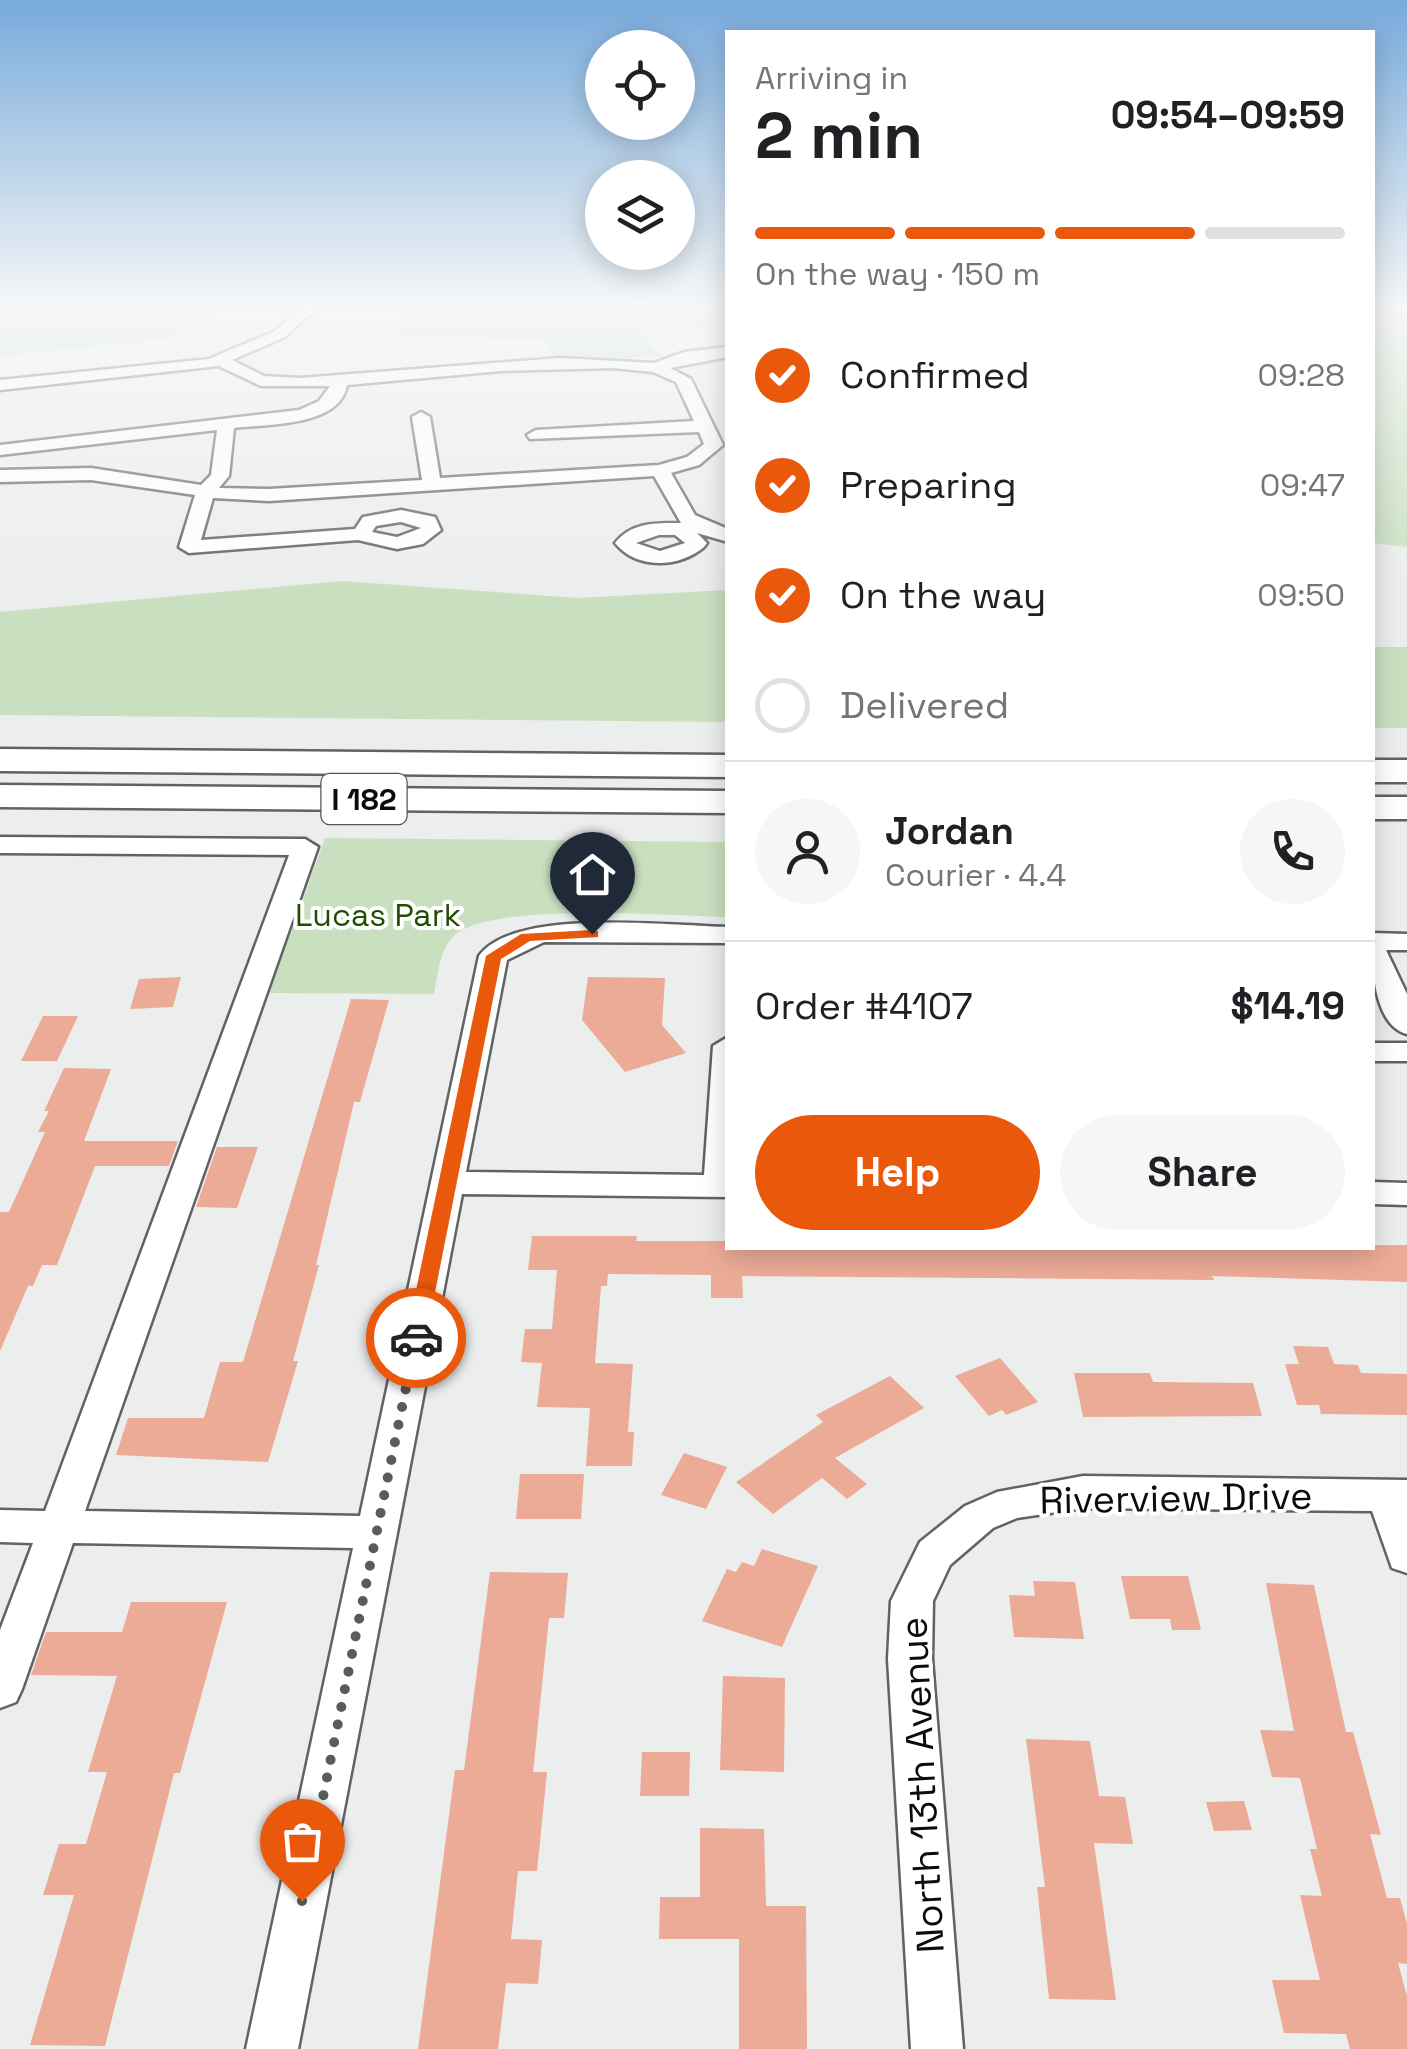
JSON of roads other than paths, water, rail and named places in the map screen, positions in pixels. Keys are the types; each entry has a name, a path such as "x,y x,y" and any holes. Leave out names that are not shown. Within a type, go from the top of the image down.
{"highway":[{"name":"I 182","path":"0,760 725,766"},
{"path":"1375,770 1407,771"},
{"name":"I 182","path":"0,796 725,802"},
{"path":"1375,808 1407,808"}],"street":[{"path":"0,450 303,415 329,401"},
{"path":"0,476 91,474 205,492 269,495 660,470 719,454 694,401"},
{"path":"421,417 432,485"},
{"path":"226,426 220,476 205,492 189,547 361,534"},
{"path":"536,436 706,426"},
{"path":"660,470 691,529 725,535"},
{"path":"0,845 305,847 0,1689"},
{"path":"272,2049 493,956 514,942 544,934 725,936"},
{"path":"1375,942 1407,942"},
{"path":"1375,956 1407,1025"},
{"path":"1375,1052 1407,1052"},
{"path":"447,1183 724,1186 725,1151"},
{"path":"1375,1193 1407,1194"},
{"name":"Riverview Drive","path":"955,1534 1011,1503 1046,1495 1397,1496"},
{"path":"1397,1496 1407,1556"},
{"path":"0,1526 377,1532"},
{"name":"North 13th Avenue","path":"937,2049 910,1658 912,1601 921,1576 955,1534"}],"park label":[{"name":"Lucas Park","path":"378,915"}]}
